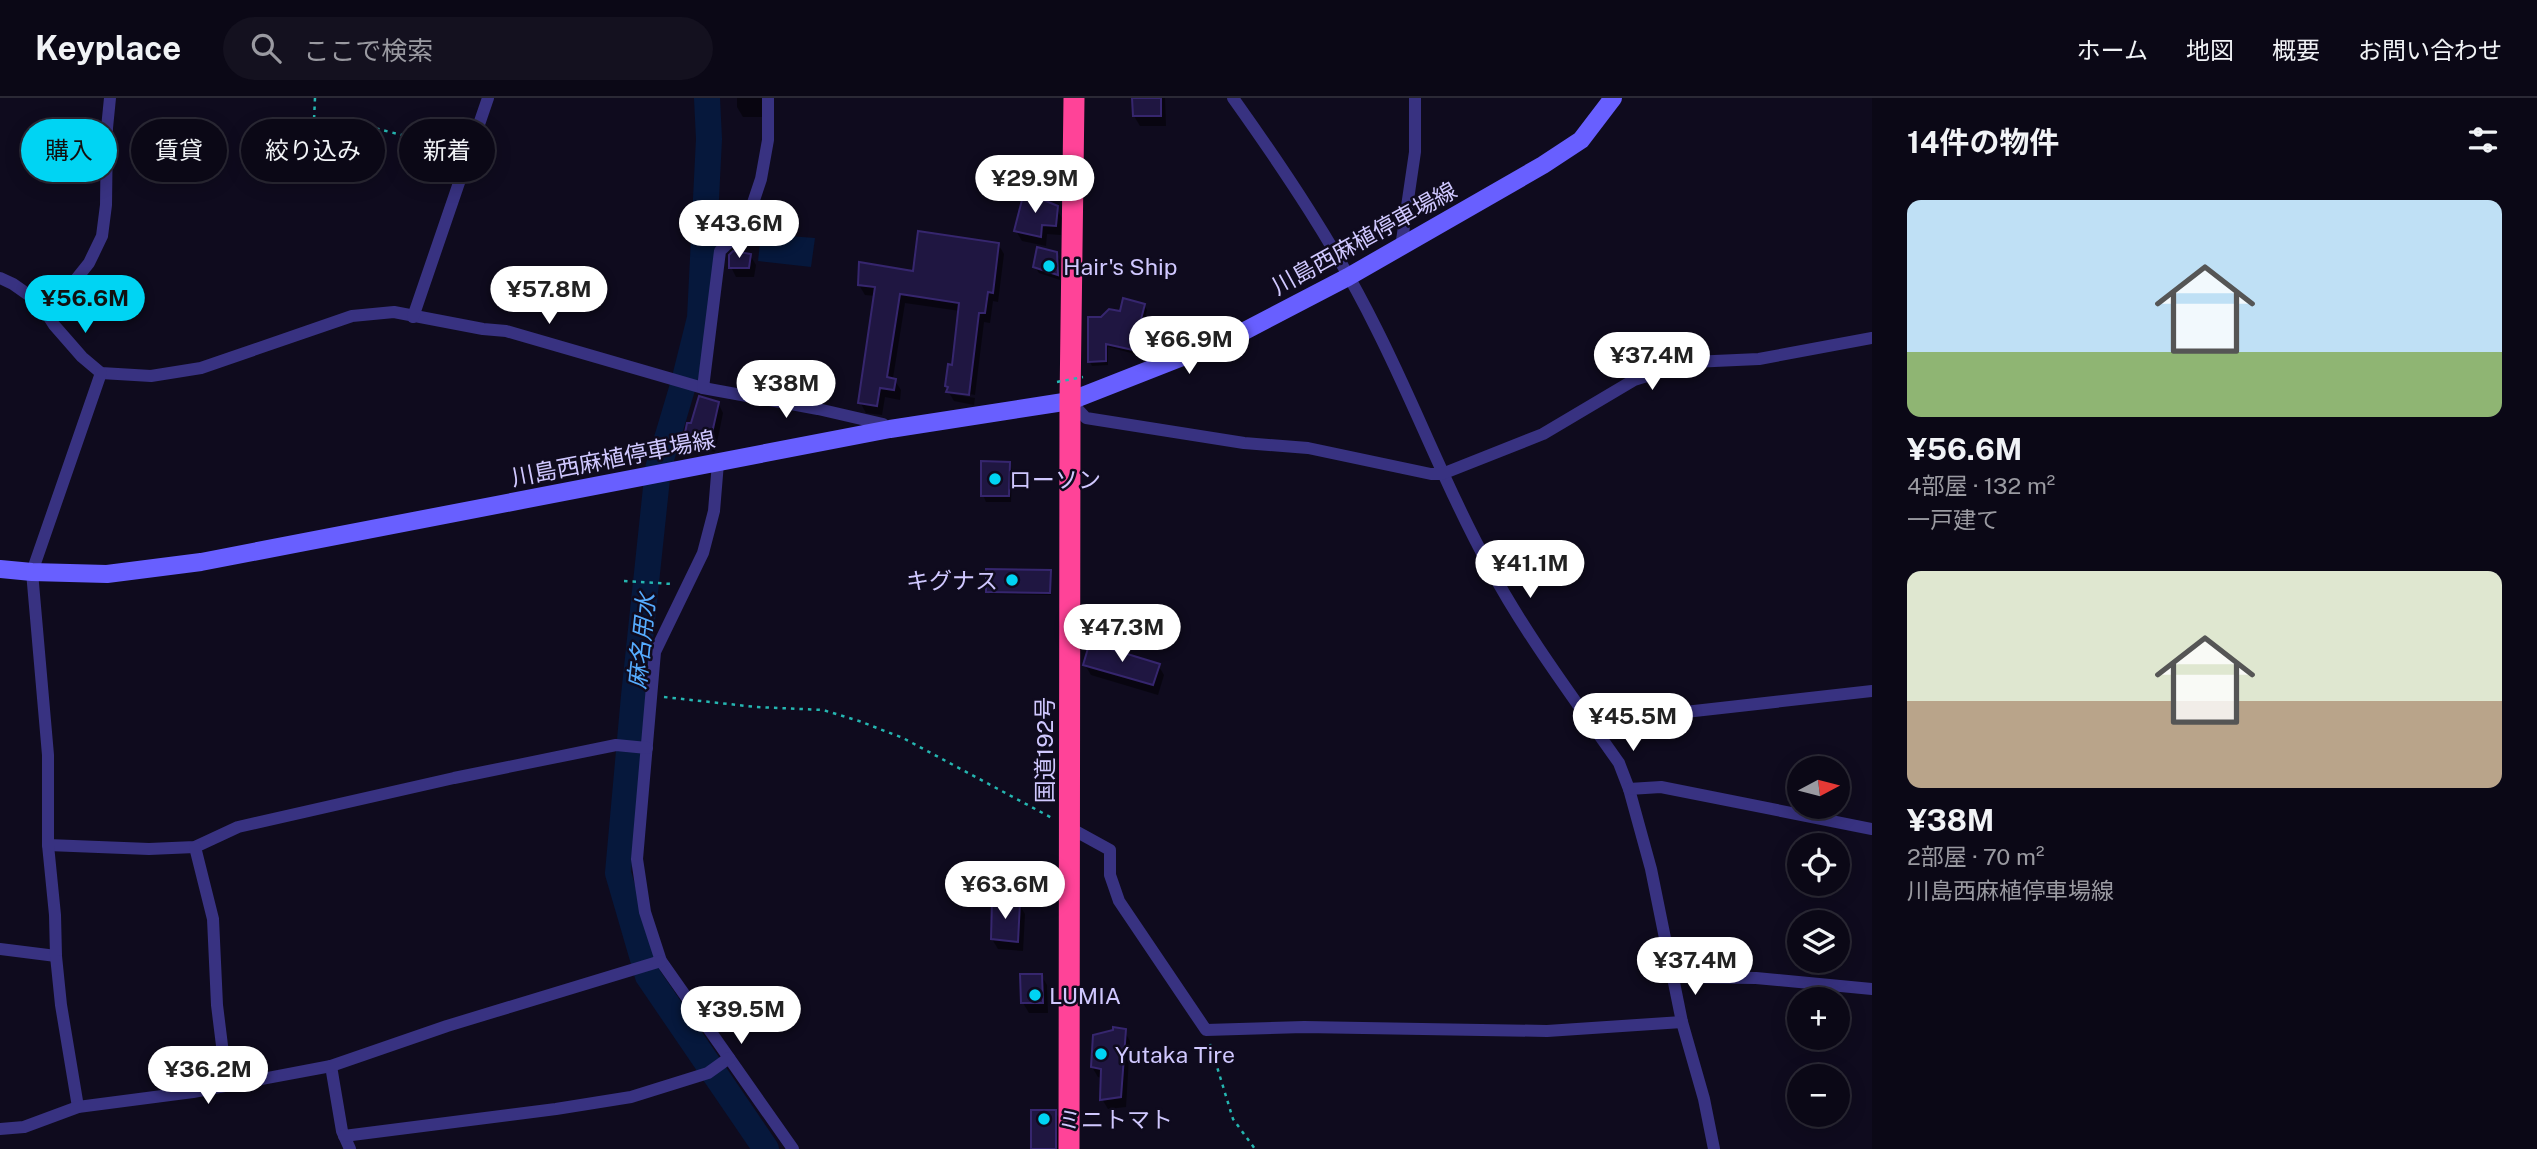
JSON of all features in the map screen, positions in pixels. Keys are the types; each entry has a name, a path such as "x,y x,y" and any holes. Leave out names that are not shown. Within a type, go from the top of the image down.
{"highway":[{"name":"国道192号","path":"1069,1149 1070,401 1074,98"}],"main road":[{"name":"川島西麻植停車場線","path":"0,569 107,574 201,562 890,429 1070,401 1233,337 1348,277 1543,165 1581,140 1609,101"}],"street":[{"path":"49,313 89,263 102,236 106,205 110,98"},
{"path":"480,119 488,98"},
{"path":"700,387 720,251 745,227 761,179 768,140 768,98"},
{"path":"1233,98 1291,182 1377,328 1443,474 1492,572 1619,763 1651,869 1682,1022 1704,1099 1714,1149"},
{"path":"1401,247 1415,152 1415,98"},
{"path":"413,317 458,182"},
{"path":"0,278 40,303 49,313 54,325 82,357 101,373 151,376 201,368 352,316 394,312 506,331 700,387 818,409 883,424 890,429"},
{"path":"1070,401 1086,418 1244,443 1308,448 1431,474 1443,474 1543,434 1633,380 1692,362 1759,359 1872,338"},
{"path":"78,1107 61,1005 56,956 48,845 48,755 32,572 101,373"},
{"path":"718,463 714,512 703,553 655,652 636,859 645,912 661,961 727,1060 793,1149"},
{"path":"1601,736 1623,719 1872,691"},
{"path":"48,845 149,849 195,847 238,827 454,778 616,745 647,748"},
{"path":"1629,789 1661,788 1872,829"},
{"path":"1070,828 1110,850 1110,875 1119,901 1206,1030 1304,1027 1547,1031 1682,1022"},
{"path":"195,847 213,919 217,1005 227,1086"},
{"path":"0,949 56,956"},
{"path":"0,1129 24,1126 78,1107 227,1086 331,1066 447,1026 661,961"},
{"path":"1674,977 1756,978 1872,989"},
{"path":"344,1136 631,1097 708,1073 727,1060"},
{"path":"331,1066 344,1136 350,1149"}],"path":[{"path":"315,98 314,120 317,122 366,126 399,134"},
{"path":"1057,382 1083,377"},
{"path":"624,581 661,584"},
{"path":"651,696 756,707 823,710 859,721 903,738 1070,828"},
{"path":"1206,1030 1233,1119 1255,1149"}],"water":[{"path":"761,234 815,238 811,267 758,261"}],"building":[{"path":"1132,98 1161,98 1161,116 1133,116"},
{"path":"1024,192 1058,206 1056,226 1042,225 1041,237 1014,231"},
{"path":"918,231 999,243 993,293 988,292 985,313 979,313 969,395 946,392 948,387 945,386 948,364 952,365 959,303 900,294 887,377 896,379 894,390 880,388 877,406 858,403 875,287 858,285 859,262 913,271"},
{"path":"1037,247 1057,252 1058,275 1033,267"},
{"path":"733,251 751,254 749,268 729,268 729,255"},
{"path":"1123,298 1145,304 1133,350 1106,344 1106,361 1088,362 1088,317 1101,317 1109,309 1120,311"},
{"path":"699,396 719,402 710,442 684,438 687,423 691,423"},
{"name":"ローソン","path":"981,461 1010,462 1009,496 981,496"},
{"path":"986,569 1051,570 1050,593 986,592"},
{"path":"1089,645 1160,664 1153,685 1083,665"},
{"path":"992,900 1020,902 1018,942 991,939"},
{"path":"1020,974 1042,974 1043,1003 1021,1003"},
{"path":"1113,1027 1126,1029 1121,1097 1100,1100 1101,1069 1091,1067 1093,1035 1113,1030"},
{"path":"1031,1110 1056,1110 1056,1149 1031,1149"}],"waterway":[{"name":"麻名用水","path":"707,98 709,139 700,318 658,469 618,873 648,976 766,1149"}],"place":[{"name":"Hair's Ship","path":"1049,266"},
{"name":"ローソン","path":"995,479"},
{"name":"キグナス","path":"1012,580"},
{"name":"LUMIA","path":"1035,995"},
{"name":"Yutaka Tire","path":"1101,1054"},
{"name":"ミニトマト","path":"1044,1119"}]}
